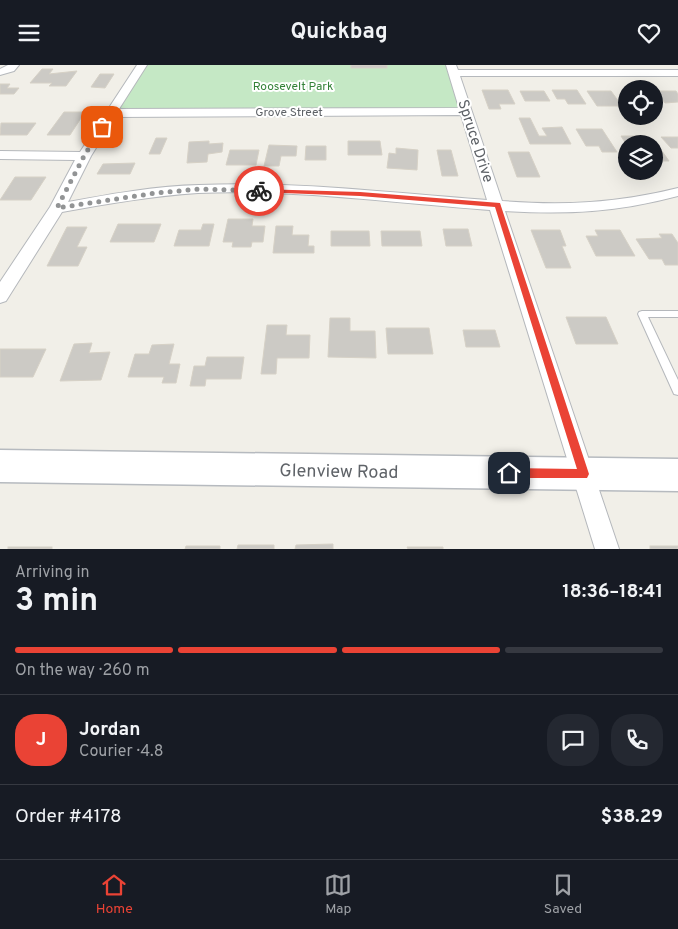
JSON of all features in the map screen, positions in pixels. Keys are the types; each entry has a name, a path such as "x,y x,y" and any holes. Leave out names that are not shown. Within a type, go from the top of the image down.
{"main road":[{"name":"Glenview Road","path":"0,466 678,475"}],"street":[{"path":"0,72 10,69 14,65"},
{"path":"0,296 57,208 84,156 142,65"},
{"path":"452,69 678,73"},
{"name":"Spruce Drive","path":"452,69 607,549"},
{"name":"Grove Street","path":"112,113 467,111"},
{"path":"0,155 84,156"},
{"path":"57,208 156,193 200,189 360,194 497,205 587,209 651,201 678,192"}],"lane":[{"path":"678,314 642,314 678,391"}],"green space":[{"name":"Roosevelt Park","path":"146,65 447,65 460,108 119,109"}],"building":[{"path":"351,65 387,65 387,68 351,68"},
{"path":"42,69 53,69 49,74 77,71 66,86 49,86 52,83 30,83"},
{"path":"100,74 114,74 105,88 91,87"},
{"path":"0,84 10,84 7,88 19,88 14,94 0,94"},
{"path":"482,90 508,90 515,104 499,104 501,109 489,109"},
{"path":"552,90 577,90 586,104 568,104 565,99 557,99"},
{"path":"520,91 544,91 550,101 525,101"},
{"path":"587,91 611,91 618,101 618,106 597,106"},
{"path":"663,91 676,91 678,102 665,103 663,101"},
{"path":"64,112 85,112 70,135 47,135"},
{"path":"519,118 530,118 539,136 547,136 542,128 562,127 571,144 530,144"},
{"path":"1,123 36,123 27,135 0,135"},
{"path":"576,129 602,129 617,152 602,152 599,146 586,146"},
{"path":"663,137 678,137 678,148 671,148"},
{"path":"156,138 167,138 160,154 149,154"},
{"path":"209,141 209,144 223,143 222,152 208,154 207,162 187,163 189,142"},
{"path":"348,141 380,141 382,155 348,155"},
{"path":"269,145 297,146 296,156 281,156 279,166 264,166"},
{"path":"306,146 326,146 326,160 305,160"},
{"path":"396,148 418,150 417,170 387,168 389,153 396,154"},
{"path":"230,150 259,150 256,165 226,165"},
{"path":"437,150 451,150 458,176 442,176"},
{"path":"508,152 529,152 540,177 517,177"},
{"path":"663,152 669,161 663,161"},
{"path":"135,163 130,174 97,174 103,164"},
{"path":"15,177 46,177 31,200 0,200"},
{"path":"228,219 253,219 252,226 265,226 263,242 252,242 251,247 232,247 233,242 223,242"},
{"path":"118,224 161,224 154,242 110,242"},
{"path":"203,224 214,224 209,246 174,246 179,230 201,230"},
{"path":"276,226 293,226 292,235 309,235 308,246 314,246 314,253 273,253"},
{"path":"67,227 87,227 77,247 87,247 78,266 47,266"},
{"path":"443,229 468,229 472,246 446,246"},
{"path":"531,230 560,230 566,246 562,246 571,268 546,268"},
{"path":"595,230 620,230 635,256 596,256 586,236 598,236"},
{"path":"331,231 369,231 370,246 331,246"},
{"path":"381,231 420,231 422,246 382,246"},
{"path":"659,234 672,234 678,243 678,265 665,265 662,259 649,259 636,239 662,238"},
{"path":"566,317 606,317 618,344 576,344"},
{"path":"330,318 350,318 350,331 375,331 376,358 328,357"},
{"path":"267,325 287,325 286,335 310,335 309,358 277,358 276,374 261,374"},
{"path":"386,328 429,328 433,354 388,354"},
{"path":"463,330 495,330 500,347 466,347"},
{"path":"92,343 89,353 110,352 101,380 60,381 74,344"},
{"path":"174,344 169,364 180,364 176,383 162,383 164,377 128,377 135,354 149,354 152,345"},
{"path":"0,349 46,349 33,377 0,377"},
{"path":"207,357 244,357 241,379 206,379 205,386 190,386 194,366 205,366"},
{"path":"333,544 333,549 295,549 296,545"},
{"path":"238,545 274,545 274,549 237,549"},
{"path":"186,546 220,546 220,549 185,549"},
{"path":"650,546 678,546 678,549 650,549"},
{"path":"8,547 52,547 52,549 8,549"},
{"path":"407,547 443,547 443,549 408,549"}],"way so far":[{"path":"102,127 84,156 57,208 156,193 200,189 259,191"}],"route":[{"path":"259,191 360,194 497,205 584,474 509,473"}]}
